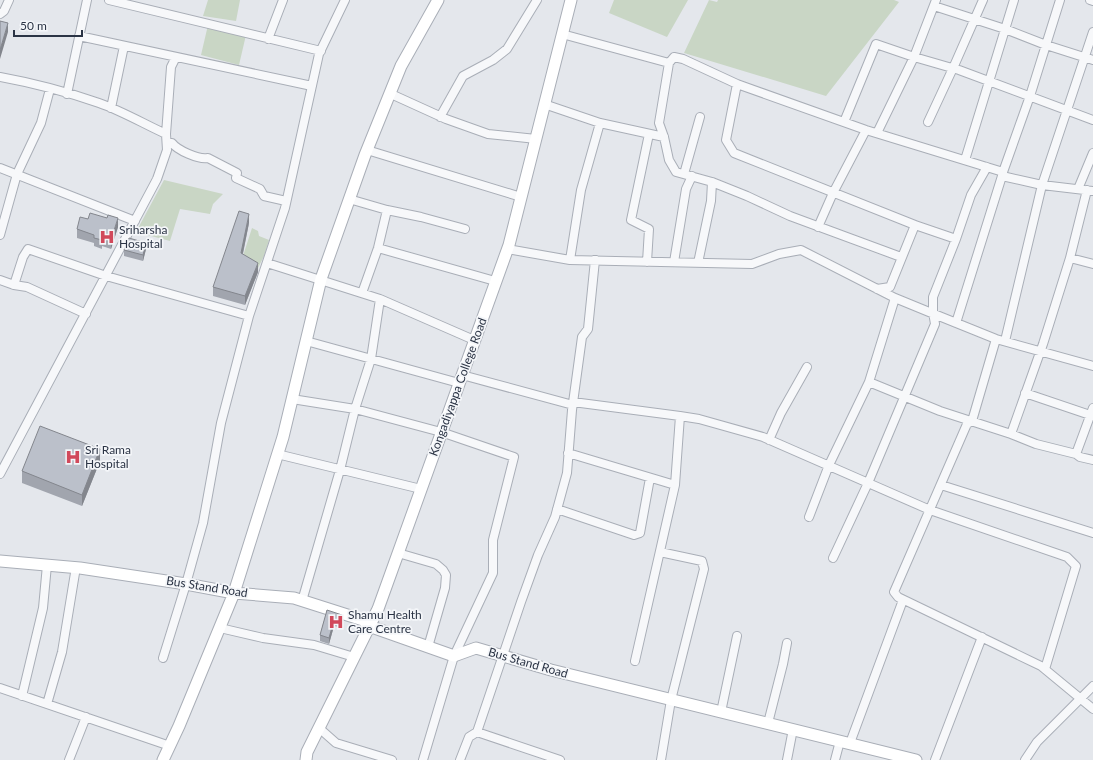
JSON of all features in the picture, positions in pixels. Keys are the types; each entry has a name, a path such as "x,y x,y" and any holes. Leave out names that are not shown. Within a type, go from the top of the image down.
{"street":[{"path":"0,14 4,12 9,0"},
{"path":"67,94 87,0"},
{"path":"109,0 320,51"},
{"path":"268,38 283,0"},
{"path":"163,658 203,523 221,423 249,316 286,201 320,51 345,0"},
{"path":"163,760 234,593 278,454 321,279 349,199 401,66 438,0"},
{"path":"440,117 463,76 493,60 507,49 537,0"},
{"name":"Kongadiyappa College Road","path":"306,760 307,752 378,609 507,249 571,0"},
{"path":"928,122 983,0"},
{"path":"965,160 1014,0"},
{"path":"956,323 1002,174 1030,96 1060,0"},
{"path":"877,133 914,57 935,3 1046,45 1093,60"},
{"path":"1004,341 1042,185 1093,32"},
{"path":"562,34 668,63"},
{"path":"79,36 312,86"},
{"path":"844,122 876,44 989,81 1093,120"},
{"path":"111,108 124,46"},
{"path":"0,474 157,179 167,150 166,138 171,67 176,57"},
{"path":"901,257 790,216 712,182 676,172 670,160 659,123 668,63 674,57 683,59 737,84 866,130 987,167 1002,174 1042,185 1090,191 1040,351 1011,434"},
{"path":"0,77 25,82 99,103 111,108 166,138 176,148 203,159 208,158 237,173 236,178 260,189 264,196 286,201"},
{"path":"737,84 726,140 734,153 915,225 956,239"},
{"path":"0,235 17,174 41,123 50,89"},
{"path":"391,94 440,117 488,134 536,139"},
{"path":"544,104 600,122 664,137"},
{"path":"674,262 688,175 700,117"},
{"path":"570,260 582,190 600,122"},
{"path":"818,227 833,192 866,130"},
{"path":"647,262 649,230 631,220 649,134"},
{"path":"367,150 521,197"},
{"path":"1078,189 1093,153"},
{"path":"833,558 868,483 935,324 934,297 971,195 987,167"},
{"path":"0,168 135,221"},
{"path":"698,263 711,201 712,182"},
{"path":"349,199 465,229"},
{"path":"362,293 378,248 387,210"},
{"path":"877,289 890,286 915,225"},
{"path":"378,248 495,281"},
{"path":"14,285 23,257 28,249 106,276 249,316"},
{"path":"507,249 570,260 752,264 779,254 801,250 895,298 996,339 1093,366"},
{"path":"1070,258 1093,264"},
{"path":"460,760 469,737 478,732 523,595 538,555 555,517 567,473 573,403 582,337 588,328 595,260"},
{"path":"266,263 321,279 380,299 474,340"},
{"path":"0,280 14,285 27,287 86,314"},
{"path":"808,517 829,466 869,382 895,298"},
{"path":"302,601 340,470 354,409 371,359 380,299"},
{"path":"835,760 845,742 903,600 894,592 967,424 972,421 996,339"},
{"path":"306,341 371,359 573,403 680,416 706,421 769,440 930,510 1067,557 1076,566 1045,669"},
{"path":"769,440 780,413 807,367"},
{"path":"869,382 940,412 972,421 1036,444 1093,460"},
{"path":"1025,393 1092,413 1076,454"},
{"path":"292,399 354,409 441,432 514,457 492,540 493,573 454,656 423,760"},
{"path":"635,661 675,485 680,416"},
{"path":"568,453 675,485"},
{"path":"278,454 421,489"},
{"path":"557,510 634,535 640,533 650,478"},
{"path":"941,485 1093,533"},
{"path":"660,552 702,561 704,569 671,700 661,760"},
{"path":"398,553 436,564 446,575 445,588 428,646"},
{"name":"Bus Stand Road","path":"0,561 76,567 234,593 294,598 363,620 369,626 454,656 476,648 558,672 845,742 885,756 916,760"},
{"path":"22,696 43,608 47,565"},
{"path":"47,704 62,652 76,567"},
{"path":"898,597 1041,666 1093,709"},
{"path":"220,628 262,638 314,645 354,657"},
{"path":"721,712 737,636"},
{"path":"935,760 982,637"},
{"path":"768,723 787,643"},
{"path":"1025,760 1037,742 1093,686"},
{"path":"0,688 170,746"},
{"path":"69,760 86,717"},
{"path":"319,728 336,743 392,760"},
{"path":"787,760 793,730"},
{"path":"478,732 560,760"}],"green space":[{"path":"208,0 240,0 236,21 203,16"},
{"path":"614,0 688,0 667,37 609,13"},
{"path":"709,0 717,2 718,0 894,0 899,2 826,96 684,53"},
{"path":"208,25 246,35 239,65 201,55"},
{"path":"164,180 223,194 213,204 210,214 180,209 170,241 136,232"},
{"path":"252,228 258,231 259,236 269,240 258,268 241,262"}],"building":[{"path":"0,21 8,23 0,50"},
{"path":"239,211 249,214 241,253 258,263 245,296 213,287"},
{"path":"90,213 107,218 108,215 118,218 111,240 102,237 102,240 94,238 94,235 77,229 80,217 88,219"},
{"path":"129,238 146,243 143,255 124,250"},
{"path":"40,426 100,449 82,495 22,471"},
{"path":"327,610 342,615 340,622 334,620 329,638 320,635"}],"place":[{"name":"Sriharsha Hospital","path":"107,237"},
{"name":"Sri Rama Hospital","path":"73,457"},
{"name":"Shamu Health Care Centre","path":"336,622"}]}
